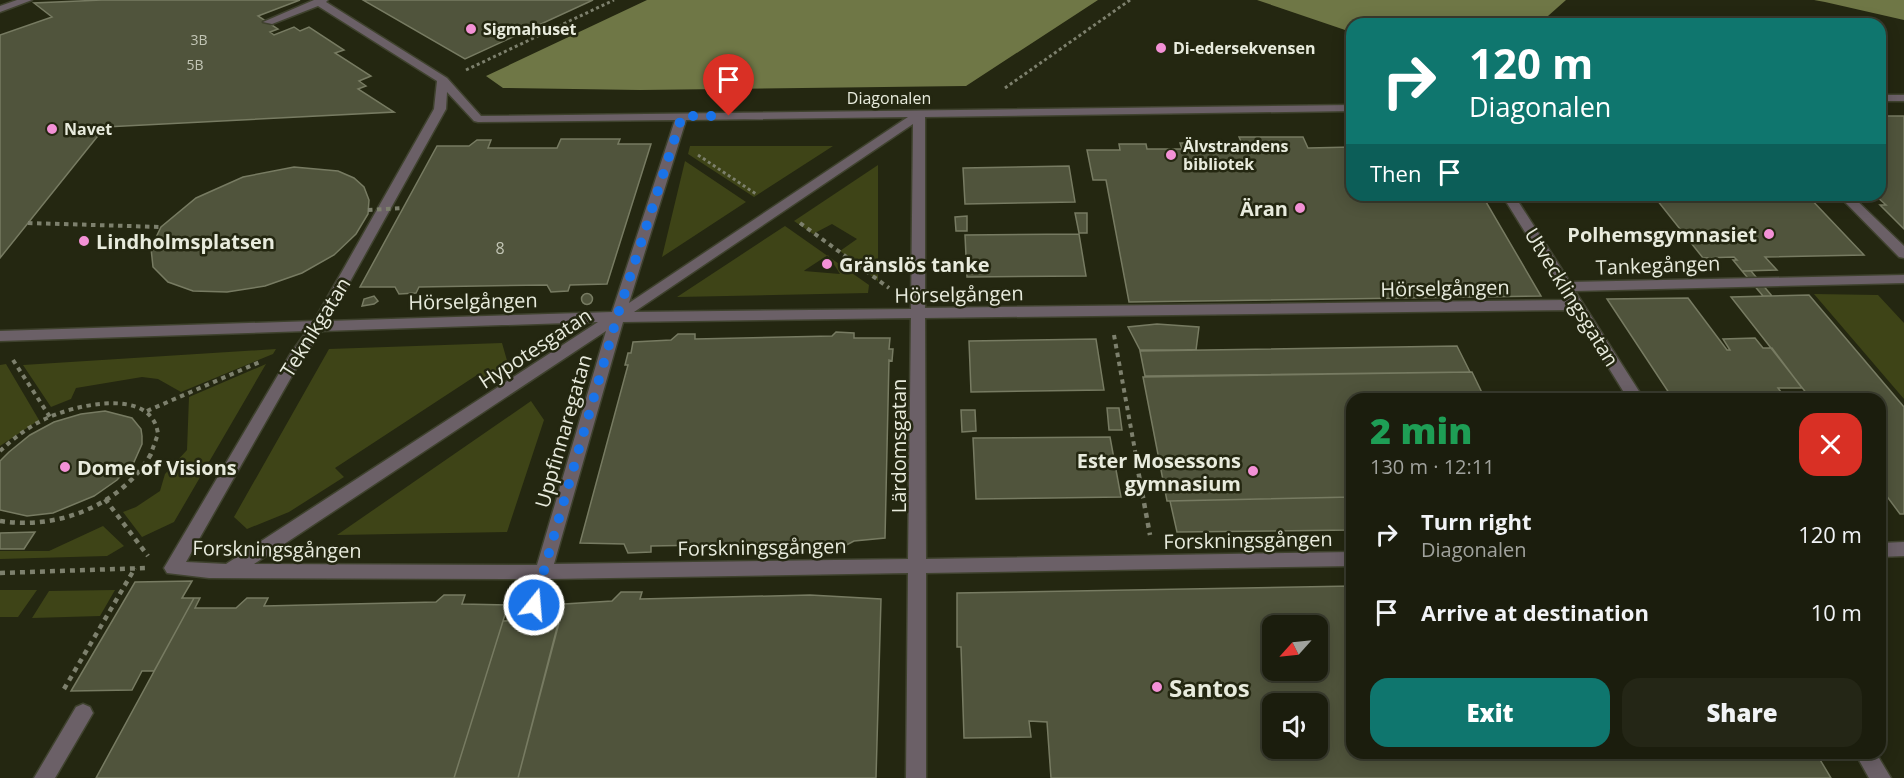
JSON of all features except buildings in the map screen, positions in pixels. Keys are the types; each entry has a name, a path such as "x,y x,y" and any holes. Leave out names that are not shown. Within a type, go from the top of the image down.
{"street":[{"path":"0,9 27,0"},
{"path":"268,22 321,1"},
{"name":"Diagonalen","path":"321,1 443,80 478,119 1346,108"},
{"name":"Teknikgatan","path":"166,568 296,357 320,325 440,109 443,80"},
{"path":"1886,98 1904,98"},
{"name":"Lärdomsgatan","path":"916,778 920,315 919,115"},
{"name":"Hypotesgatan","path":"229,571 617,317 919,115"},
{"name":"Uppfinnaregatan","path":"529,621 617,317 682,116"},
{"name":"Utvecklingsgatan","path":"1512,201 1632,393"},
{"path":"1850,201 1904,254"},
{"name":"Tankegången","path":"1566,287 1904,279"},
{"name":"Hörselgången","path":"320,325 617,317 1578,305"},
{"path":"0,336 320,325"},
{"path":"1886,550 1904,549"},
{"name":"Forskningsgången","path":"166,568 229,571 544,572 1346,559"},
{"path":"44,778 83,712"},
{"path":"1869,759 1881,778"}],"path":[{"path":"443,80 614,0"},
{"path":"968,114 1130,0"},
{"path":"368,210 404,208"},
{"path":"28,223 161,227"},
{"path":"1110,312 1155,562"},
{"path":"25,334 13,360 14,365 50,417"},
{"path":"147,411 264,360 296,357"},
{"path":"0,451 25,431 50,417 95,403 133,405 147,411 155,422 158,435 153,451 143,467 105,499 56,520 32,524 0,521"},
{"path":"105,499 133,538 166,568"},
{"path":"83,712 57,700 135,568"},
{"path":"0,573 166,568"}],"shaded area":[{"path":"647,0 1098,0 966,86 640,90 503,88 486,76"},
{"path":"1257,0 1566,0 1546,18 1346,18 1346,30"},
{"path":"1814,0 1904,0 1904,20 1825,2"},
{"path":"690,146 833,146 754,197 688,154"},
{"path":"685,161 746,202 662,257"},
{"path":"878,165 878,281 840,251 857,239 832,224 813,234 794,221"},
{"path":"785,226 827,256 804,271 840,274 829,257 869,285 868,293 677,297"},
{"path":"1814,294 1878,295 1904,323 1904,399"},
{"path":"502,343 510,371 490,383 477,375 335,468 344,477 289,512 247,529 234,517 329,349"},
{"path":"276,349 273,354 181,392 158,379 142,377 76,388 71,399 51,407 23,365"},
{"path":"6,364 39,420 0,446 0,365"},
{"path":"266,364 174,522 142,537 123,512 136,507 160,491 165,474 187,450 189,397"},
{"path":"531,401 544,420 507,532 337,535"},
{"path":"103,526 124,546 107,556 0,559 0,551 49,551"},
{"path":"0,590 37,590 18,617 0,617"},
{"path":"115,590 100,616 32,618 49,591"}],"place":[{"name":"Sigmahuset","path":"471,29"},
{"name":"Di-edersekvensen","path":"1161,48"},
{"name":"Navet","path":"52,129"},
{"name":"Älvstrandens bibliotek","path":"1171,155"},
{"name":"Äran","path":"1300,208"},
{"name":"Polhemsgymnasiet","path":"1769,234"},
{"name":"Lindholmsplatsen","path":"84,241"},
{"name":"Gränslös tanke","path":"827,264"},
{"name":"Dome of Visions","path":"65,467"},
{"name":"Ester Mosessons gymnasium","path":"1253,471"},
{"name":"Santos","path":"1157,687"}],"route":[{"path":"534,605 617,317 682,116 729,116"}]}
